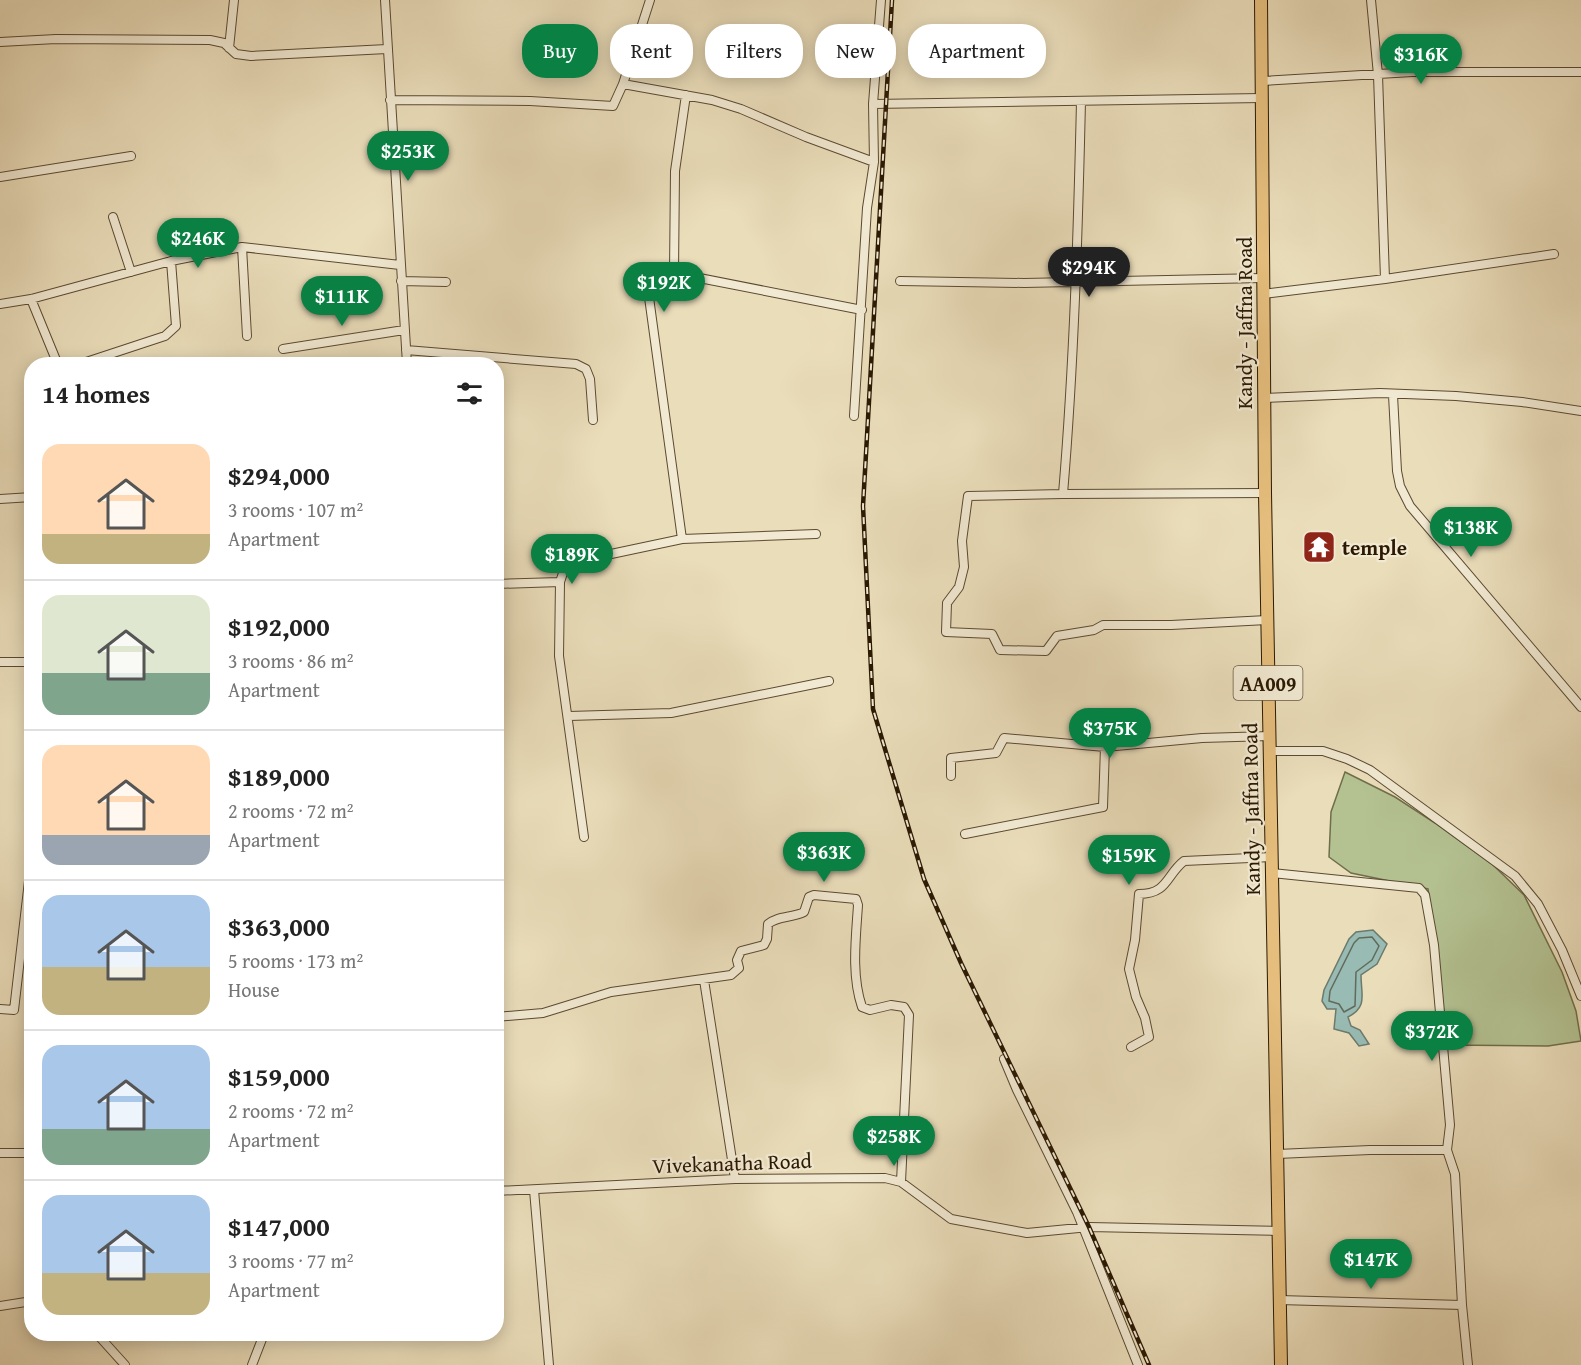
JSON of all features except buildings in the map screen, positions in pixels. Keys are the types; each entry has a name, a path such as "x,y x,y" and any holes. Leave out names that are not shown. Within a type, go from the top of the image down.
{"highway":[{"name":"Kandy - Jaffna Road","path":"1261,0 1265,493 1281,1365"}],"street":[{"path":"230,48 234,0"},
{"path":"385,0 406,357"},
{"path":"390,100 530,101 613,106 623,84 650,0"},
{"path":"854,416 867,208 874,162 873,104 881,0"},
{"path":"1371,0 1378,75 1385,279"},
{"path":"0,42 56,39 210,40 224,43 236,54 250,56 387,50"},
{"path":"1262,81 1412,72 1581,72"},
{"path":"623,84 686,95 741,109 806,137 874,162"},
{"path":"674,273 675,171 686,95"},
{"path":"873,104 1262,98"},
{"path":"1064,494 1077,282 1081,101"},
{"path":"0,177 131,156"},
{"path":"113,217 131,272"},
{"path":"0,304 171,261 242,247 400,265"},
{"path":"242,247 248,336"},
{"path":"1263,294 1554,254"},
{"path":"101,357 165,336 176,326 171,261"},
{"path":"682,539 648,290 650,282 656,277 674,273 862,310"},
{"path":"900,281 1077,282 1263,278"},
{"path":"401,281 446,282"},
{"path":"31,298 55,357"},
{"path":"283,349 404,330"},
{"path":"406,350 491,357"},
{"path":"504,358 576,364 586,369 590,379 593,420"},
{"path":"1264,398 1380,393 1456,396 1522,402 1581,411"},
{"path":"1393,395 1397,471 1400,486 1410,506 1581,707"},
{"path":"1265,493 968,496 962,541 964,567 959,587 947,603 946,632 992,634 1000,650 1046,651 1057,636 1094,630 1103,625 1171,625 1267,620"},
{"path":"0,499 24,498"},
{"path":"584,837 559,656 560,582 564,570 578,561 682,539 816,534"},
{"path":"504,585 560,582"},
{"path":"0,662 24,662"},
{"path":"569,716 671,713 830,681"},
{"path":"951,776 951,758 996,753 1004,738 1105,747 1202,738 1270,736"},
{"path":"965,834 1103,807 1105,747"},
{"path":"1269,751 1323,751 1362,766 1391,784 1515,876 1538,904 1562,950 1581,996"},
{"path":"1131,1047 1149,1037 1129,969 1135,940 1139,894 1149,894 1160,890 1170,879 1176,867 1184,861 1272,857"},
{"path":"1272,873 1419,888 1425,895 1434,945 1450,1125 1447,1150 1455,1174 1462,1305 1468,1365"},
{"path":"504,1016 543,1013 610,992 731,975 739,968 738,955 741,951 764,945 767,939 768,924 773,920 796,916 804,912 809,897 814,895 856,899 858,904 856,956 859,999 862,1007 870,1010 891,1005 904,1007 909,1015 901,1182"},
{"path":"0,1009 14,1010 24,924"},
{"path":"704,980 735,1179"},
{"path":"1004,1059 1083,1228 1131,1342 1138,1365"},
{"path":"1277,1155 1370,1150 1447,1150"},
{"path":"0,1153 24,1153"},
{"name":"Vivekanatha Road","path":"504,1191 735,1179 885,1178 901,1182 951,1219 1027,1233 1083,1228 1278,1231"},
{"path":"534,1190 549,1365"},
{"path":"1280,1300 1462,1305"},
{"path":"0,1306 24,1302"},
{"path":"103,1341 125,1365"},
{"path":"252,1365 261,1341"}],"green space":[{"path":"1345,772 1395,797 1435,823 1493,865 1524,895 1562,972 1576,1011 1581,1041 1548,1046 1448,1045 1428,889 1351,873 1329,857 1331,812"}],"water":[{"path":"1373,930 1387,944 1377,964 1361,975 1361,1005 1348,1017 1351,1026 1360,1030 1369,1044 1359,1046 1349,1033 1334,1029 1336,1009 1327,1009 1322,1001 1324,990 1349,939 1356,932"}],"railway":[{"path":"892,0 863,506 873,709 924,879 961,963 1089,1227 1149,1365"}],"place":[{"name":"temple","path":"1319,547"}]}
